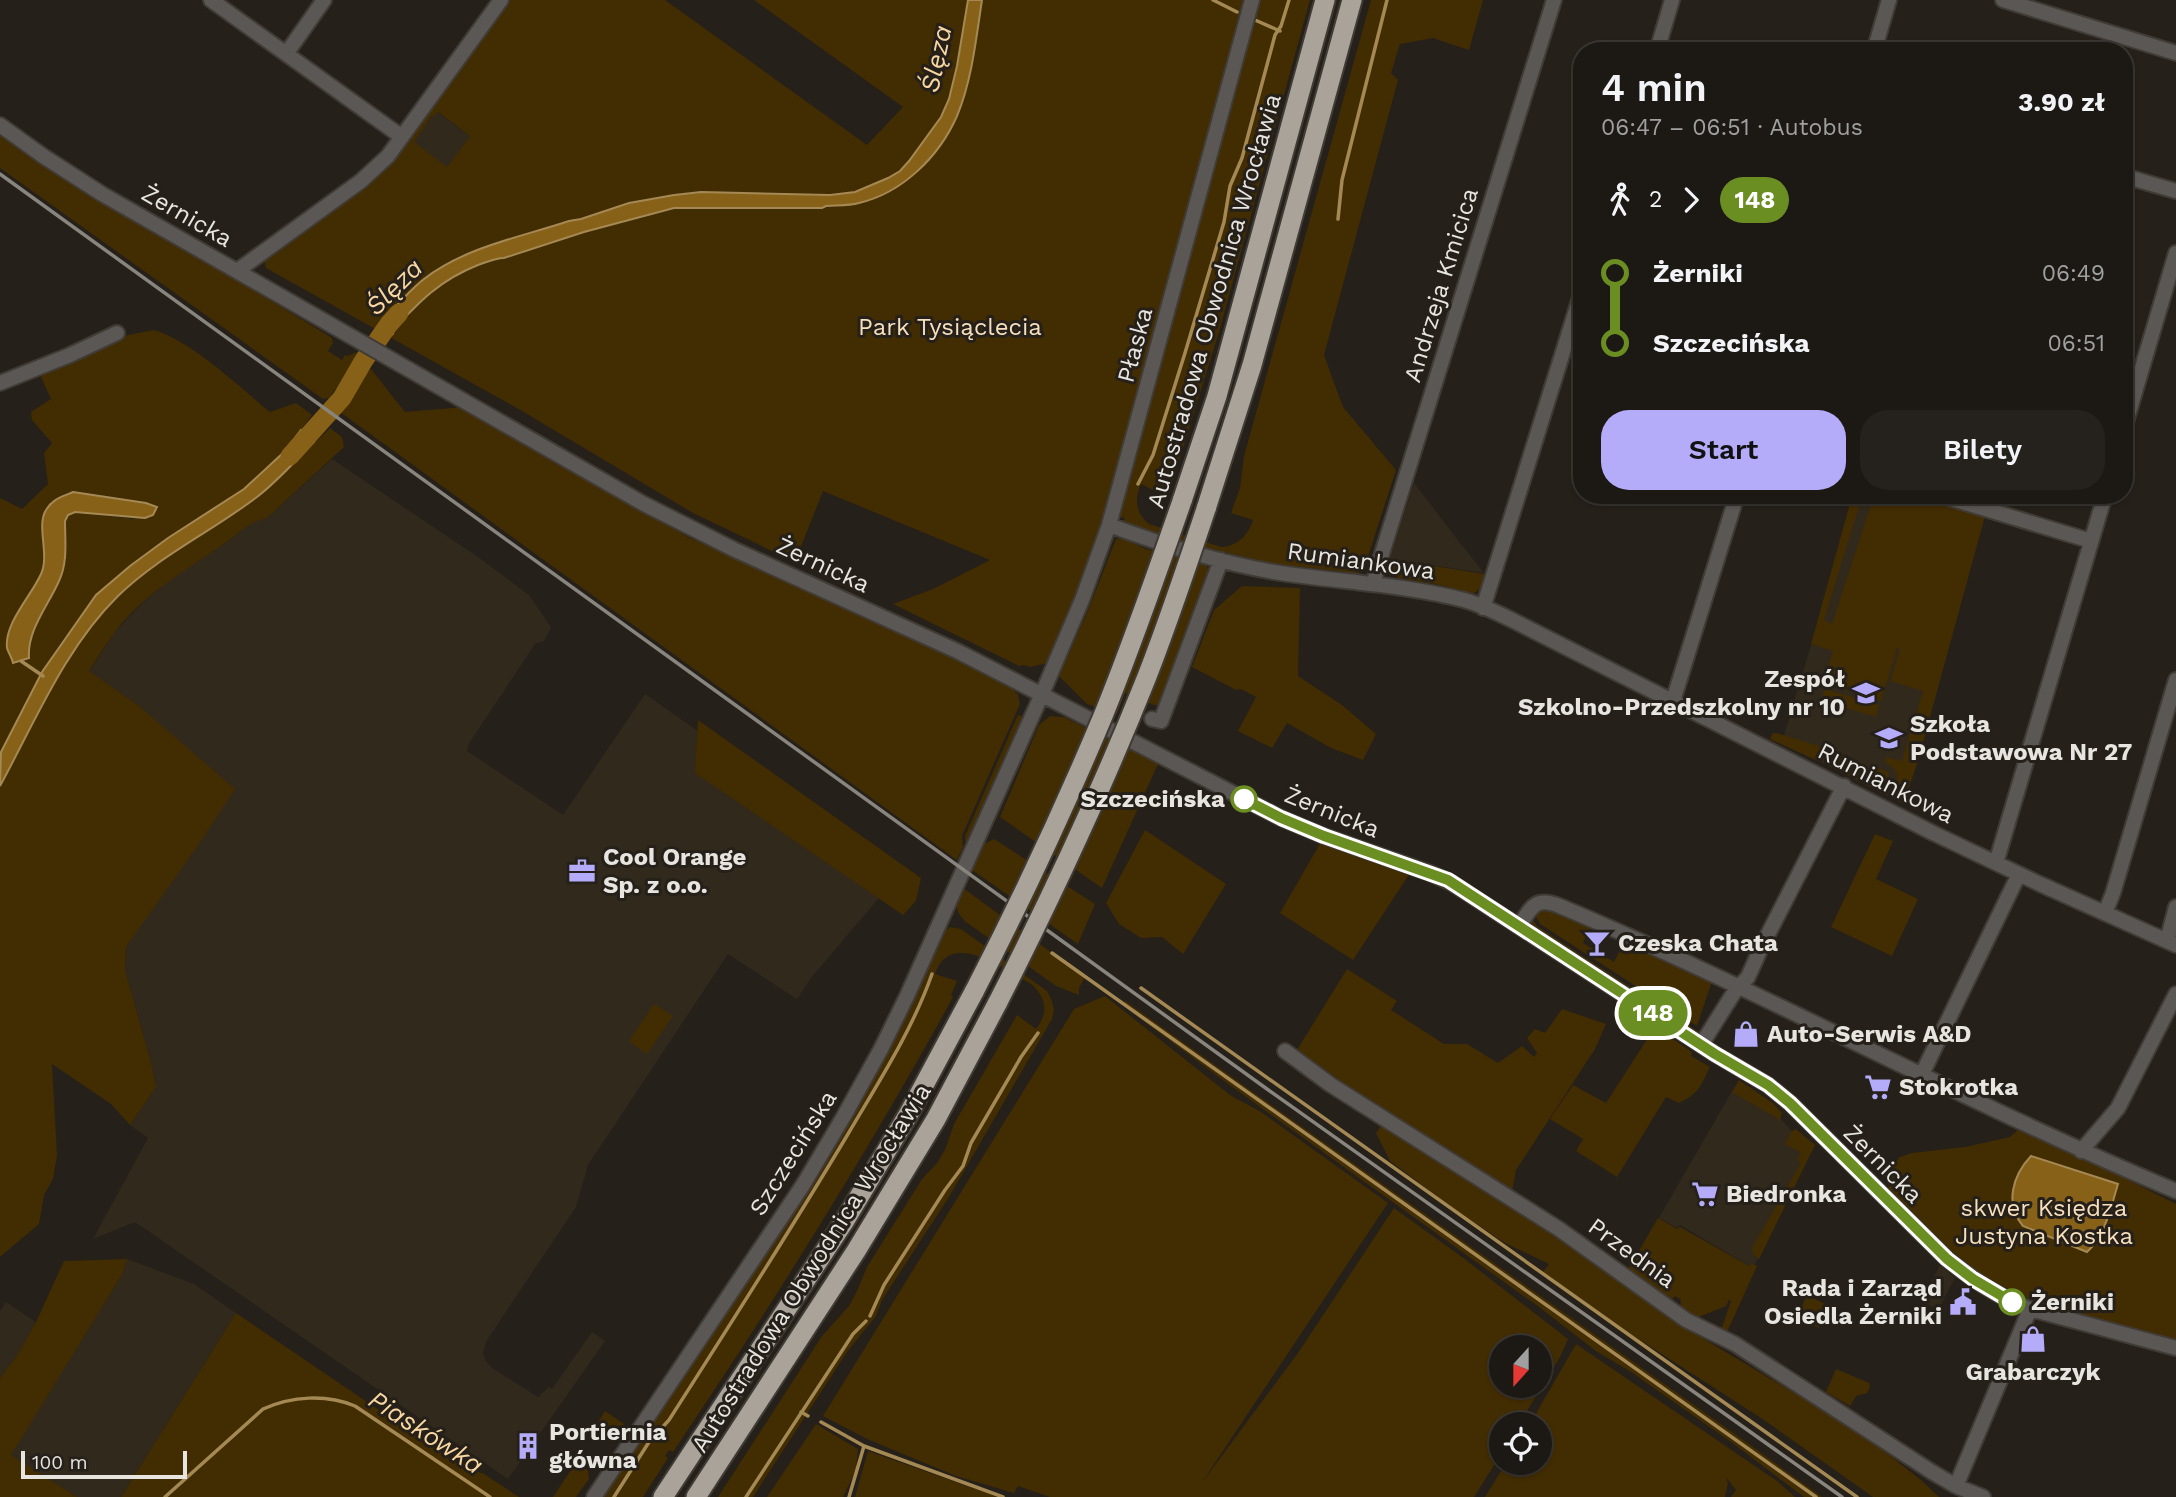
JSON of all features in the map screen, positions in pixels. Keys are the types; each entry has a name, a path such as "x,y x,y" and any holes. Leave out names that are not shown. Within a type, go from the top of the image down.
{"highway":[{"name":"Autostradowa Obwodnica Wrocławia","path":"663,1497 844,1222 908,1115 975,990 1042,854 1104,714 1146,604 1217,396 1325,0"},
{"name":"Autostradowa Obwodnica Wrocławia","path":"695,1497 856,1251 936,1119 1068,862 1128,723 1169,618 1206,509 1256,353 1352,0"}],"street":[{"path":"211,0 402,137"},
{"path":"286,54 324,0"},
{"path":"237,271 361,181 388,156 500,0"},
{"name":"Płaska","path":"1042,694 1086,590 1109,525 1252,0"},
{"name":"Andrzeja Kmicica","path":"1374,584 1554,0"},
{"path":"1660,42 1672,0"},
{"path":"1877,42 1889,0"},
{"path":"2003,0 2176,53"},
{"name":"Żernicka","path":"0,125 102,194 643,504 959,652 1281,818 1448,880 1701,1045 1761,1080 1790,1103 1947,1259 1973,1279 2030,1310 2176,1348"},
{"path":"2133,179 2176,191"},
{"path":"2133,399 2176,253"},
{"path":"1483,608 1573,320"},
{"path":"0,383 117,333"},
{"path":"1673,701 1734,504"},
{"path":"1970,504 2091,541"},
{"path":"1996,863 2102,504"},
{"name":"Rumiankowa","path":"1109,525 1157,543 1275,572 1374,584 1467,601 1514,621 1996,863 2171,942"},
{"path":"1157,720 1221,560"},
{"path":"2105,913 2176,680"},
{"name":"Szczecińska","path":"594,1497 803,1185 844,1116 907,996 1042,694"},
{"path":"1701,1045 1748,977 1844,786"},
{"path":"1922,1074 2019,874"},
{"path":"1519,926 1535,905 1542,901 1551,902 1601,923 2081,1150 2176,1191"},
{"path":"2171,942 2176,907"},
{"path":"2081,1150 2118,1108 2176,994"},
{"name":"Przednia","path":"1285,1051 1331,1086 1559,1229 1686,1320 1734,1344 1956,1486 1983,1497"},
{"path":"1956,1486 2030,1310"}],"shaded area":[{"path":"968,0 982,0 970,74 957,116 929,159 890,191 859,203 822,208 674,208 584,232 491,260 452,277 422,301 393,330 393,334 387,336 376,329 417,284 457,259 494,244 629,203 701,192 830,195 855,192 888,178 900,171 909,161 941,117 949,99 957,66"},
{"path":"437,112 470,136 447,168 413,142"},
{"path":"301,430 314,442 272,484 240,510 168,556 134,582 99,616 52,687 0,786 1,752 42,672 96,595 168,538 244,489 284,452"},
{"path":"332,459 481,559 529,595 551,627 544,641 535,644 468,745 467,751 563,815 645,694 698,731 696,773 879,898 811,978 797,999 728,954 588,1165 576,1207 487,1340 483,1353 492,1368 538,1397 549,1387 552,1389 592,1332 605,1341 508,1479 135,1222 93,1239 148,1138 130,1125 156,1087 125,970 139,706 89,672 114,633 143,602 176,575 224,544 253,521 267,518"},
{"path":"1414,483 1461,544 1484,573 1390,559"},
{"path":"73,492 157,507 153,515 145,518 75,512 68,515 65,521 62,574 31,638 29,658 13,663 7,648 7,639 14,619 41,574 44,558 43,517 51,503"},
{"name":"Zespół Szkolno-Przedszkolny nr 10","path":"1853,504 1946,504 1985,516 1903,804 1782,742"},
{"path":"1735,1086 1781,1119 1792,1131 1815,1145 1753,1268 1680,1225 1677,1228 1659,1218"},
{"path":"2031,1156 2118,1184 2103,1230 2087,1252 2023,1226 2017,1217 2012,1199 2013,1190 2019,1172"},
{"path":"127,1259 194,1284 236,1313 121,1497 77,1497 10,1455 123,1273"},
{"path":"1940,1265 1955,1278 1938,1310 1921,1301"},
{"path":"6,1302 36,1322 18,1354 0,1378 0,1311"}],"green space":[{"name":"Park Tysiąclecia","path":"506,0 665,0 867,145 903,107 754,0 1246,0 1098,544 1048,663 1030,667 1019,666 893,604 933,589 990,560 823,491 795,562 693,513 522,411 266,268 263,256 361,187","holes":["438,112 470,136 447,167 414,142 432,116"]},
{"path":"1257,0 1310,0 1219,332 1172,484 1169,484 1163,495 1141,484 1137,495 1141,516 1149,524 1221,547 1242,539 1253,520 1231,513 1240,488 1244,456 1371,0 1483,0 1469,50 1433,38 1400,44 1391,73 1398,80 1324,355 1343,407 1396,470 1363,572 1274,564 1151,534 1121,518 1120,512"},
{"path":"0,133 123,213 332,338 333,343 328,351 342,360 345,355 356,352 353,366 329,398 323,399 0,168"},
{"path":"154,330 168,335 214,365 270,412 296,403 312,415 268,468 244,489 168,538 63,639 42,672 0,755 0,498 22,509 48,484 44,453 52,443 32,420 31,412 51,399 40,375 61,362 118,337","holes":["73,492 157,507 134,519 75,512 68,515 65,521 65,560 31,638 28,651 16,615 42,573 45,561 43,523"]},
{"path":"371,369 405,412 463,407 688,537 1011,684 1020,704 962,836 963,847 957,860 340,412 365,373"},
{"path":"330,428 342,437 344,447 267,518 248,526 136,608 89,671 139,706 235,789 126,947 125,970 156,1087 130,1125 111,1104 52,1064 57,1155 53,1179 44,1195 39,1224 0,1257 0,786 67,661 90,627 118,596 153,565 283,474"},
{"name":"Zespół Szkolno-Przedszkolny nr 10","path":"1850,504 1860,504 1824,620 1832,624 1871,504 1946,504 1985,516 1918,761 1904,802 1895,797 1896,772 1885,762 1886,757 1902,761 1916,713 1919,712 1917,711 1923,691 1890,681 1900,649 1897,648 1881,701 1823,683 1833,651 1811,644"},
{"path":"1116,539 1124,539 1146,549 1206,564 1206,577 1209,579 1161,705 1154,705 1125,693 1117,714 1087,704 1059,676"},
{"path":"1390,559 1484,574 1483,580 1480,588 1473,594 1399,578 1387,573"},
{"path":"1242,586 1300,588 1298,676 1342,705 1376,734 1363,760 1331,748 1287,723 1272,748 1238,731 1256,697 1241,689 1236,690 1192,667 1214,610"},
{"path":"1825,689 1879,705 1876,717 1821,701"},
{"path":"1018,715 1025,717 966,846 965,836"},
{"path":"1050,716 1064,717 1158,764 1102,888 1000,817 1039,725"},
{"path":"698,720 921,878 916,901 903,915 695,773"},
{"path":"1772,734 1822,747 1824,749 1820,762 1770,739"},
{"path":"1831,751 1867,764 1864,776 1870,777 1873,766 1888,772 1889,784 1885,795 1827,765"},
{"path":"1145,830 1226,884 1183,954 1162,937 1141,938 1119,924 1106,903"},
{"path":"1875,834 1893,841 1876,879 1918,899 1892,956 1831,927"},
{"path":"994,839 1095,904 1078,944 972,870 984,844"},
{"path":"1321,842 1410,873 1353,960 1280,913"},
{"path":"963,888 1085,977 1079,988 1079,995 1056,986 966,922 957,910"},
{"path":"1546,909 1592,924 1583,943 1614,962 1625,940 1712,981 1697,1026 1540,924 1537,913"},
{"path":"1532,918 1537,926 1702,1034 1697,1034 1532,927"},
{"path":"950,927 961,929 1047,991 1054,1010 1052,1019 949,1197 882,1300 876,1316 847,1352 753,1497 718,1497 822,1336 849,1306 867,1267 922,1179 945,1150 954,1124 1017,1015 1036,1029 1043,1017 1043,1000 1031,984 993,963 965,953 953,954 942,961 935,974 957,981 951,995 953,997 845,1184 673,1452 669,1450 665,1456 668,1458 643,1497 603,1497 819,1173 851,1118 943,932"},
{"path":"1347,969 1397,1001 1391,1010 1444,1044 1467,1044 1498,1063 1522,1046 1534,1057 1537,1053 1527,1038 1535,1029 1545,1033 1562,1009 1606,1024 1595,1049 1516,1170 1510,1202 1620,1279 1619,1282 1699,1336 1861,1433 1939,1497 1873,1497 1764,1420 1603,1316 1543,1272 1549,1264 1505,1243 1390,1161 1376,1133 1389,1115 1297,1050"},
{"path":"1105,996 1230,1095 1261,1112 1388,1203 1201,1484 1298,1353 1394,1208 1568,1339 1552,1370 1552,1335 1489,1335 1489,1398 1535,1398 1526,1412 1489,1412 1489,1473 1474,1497 1050,1497 1018,1486 1014,1493 956,1476 867,1439 823,1416 1074,1009"},
{"path":"1125,1001 1822,1497 1804,1497 1731,1442 1631,1372 1596,1351 1134,1014 1124,1006"},
{"path":"654,1004 673,1016 647,1054 629,1041"},
{"path":"1655,1027 1692,1052 1691,1056 1710,1067 1701,1085 1691,1096 1679,1103 1666,1097 1617,1177 1576,1151 1583,1139 1550,1119 1573,1085 1606,1103"},
{"path":"1739,1080 1774,1104 1782,1113 1780,1120 1732,1092"},
{"name":"skwer Księdza Justyna Kostka","path":"2025,1128 2176,1204 2176,1339 2055,1308 2009,1290 1962,1260 1892,1193 1888,1188 1890,1185 1882,1175 1900,1157 1912,1153 1965,1147 2010,1137 2019,1129"},
{"path":"1796,1129 1815,1145 1759,1259 1753,1254 1752,1248 1801,1163 1797,1160 1801,1153 1785,1144"},
{"path":"1658,1218 1677,1229 1680,1227 1749,1266 1757,1266 1728,1330 1721,1330 1731,1301 1729,1300 1726,1306 1696,1318 1684,1311 1681,1300 1675,1296 1669,1302 1626,1273"},
{"path":"127,1259 123,1273 11,1455 77,1497 0,1497 0,1378 18,1354 36,1322 64,1261"},
{"path":"1807,1295 1825,1304 1822,1311 1826,1313 1819,1328 1797,1317"},
{"path":"236,1313 460,1465 484,1474 519,1497 121,1497"},
{"path":"1576,1344 1777,1481 1795,1497 1731,1497 1736,1490 1726,1477 1728,1483 1725,1497 1485,1497 1499,1475 1552,1475 1552,1412 1537,1412 1545,1398 1552,1398 1552,1386"},
{"path":"1836,1369 1869,1383 1867,1393 1856,1396 1850,1406 1826,1392"},
{"path":"605,1411 624,1424 613,1441 605,1440 593,1430"},
{"path":"816,1424 858,1449 856,1470 843,1497 767,1497"},
{"path":"868,1451 998,1497 855,1497"},
{"path":"577,1461 581,1461 588,1471 589,1479 576,1497 553,1497"}],"waterway":[{"path":"1213,0 1237,12"},
{"path":"1138,484 1153,455 1185,353 1224,222 1230,186 1242,158 1275,35 1281,26 1289,0"},
{"path":"1338,219 1342,180 1387,0"},
{"path":"1255,20 1280,31"},
{"name":"Ślęza","path":"290,456 342,398 364,360 399,313"},
{"path":"21,661 43,676"},
{"path":"1052,953 1816,1497"},
{"path":"614,1497 649,1442 669,1420 826,1170 894,1056 915,1016 932,974"},
{"path":"1141,988 1857,1497"},
{"path":"870,1316 884,1285 963,1166 971,1143 1038,1033"},
{"path":"746,1497 853,1334 866,1321"},
{"name":"Piaskówka","path":"165,1497 263,1409 286,1401 309,1398 355,1406 490,1497"},
{"name":"Piaskówka","path":"801,1412 808,1416"},
{"name":"Piaskówka","path":"821,1422 864,1446 1003,1497"},
{"path":"849,1497 864,1446"}],"railway":[{"path":"0,174 1267,1089 1842,1497"}],"bus line":[{"name":"148","path":"1244,799 1324,836 1448,880 1715,1054 1768,1085 1790,1103 1947,1259 1973,1279 2012,1302"}],"place":[{"name":"Zespół Szkolno-Przedszkolny nr 10","path":"1866,693"},
{"name":"Szkoła Podstawowa Nr 27","path":"1889,738"},
{"name":"Szczecińska","path":"1244,799"},
{"name":"Cool Orange Sp. z o.o.","path":"582,871"},
{"name":"Czeska Chata","path":"1597,943"},
{"name":"Auto-Serwis A&D","path":"1746,1034"},
{"name":"Stokrotka","path":"1878,1087"},
{"name":"Biedronka","path":"1705,1194"},
{"name":"Rada i Zarząd Osiedla Żerniki","path":"1963,1302"},
{"name":"Żerniki","path":"2012,1302"},
{"name":"Grabarczyk","path":"2033,1339"},
{"name":"Portiernia główna","path":"528,1446"}]}
